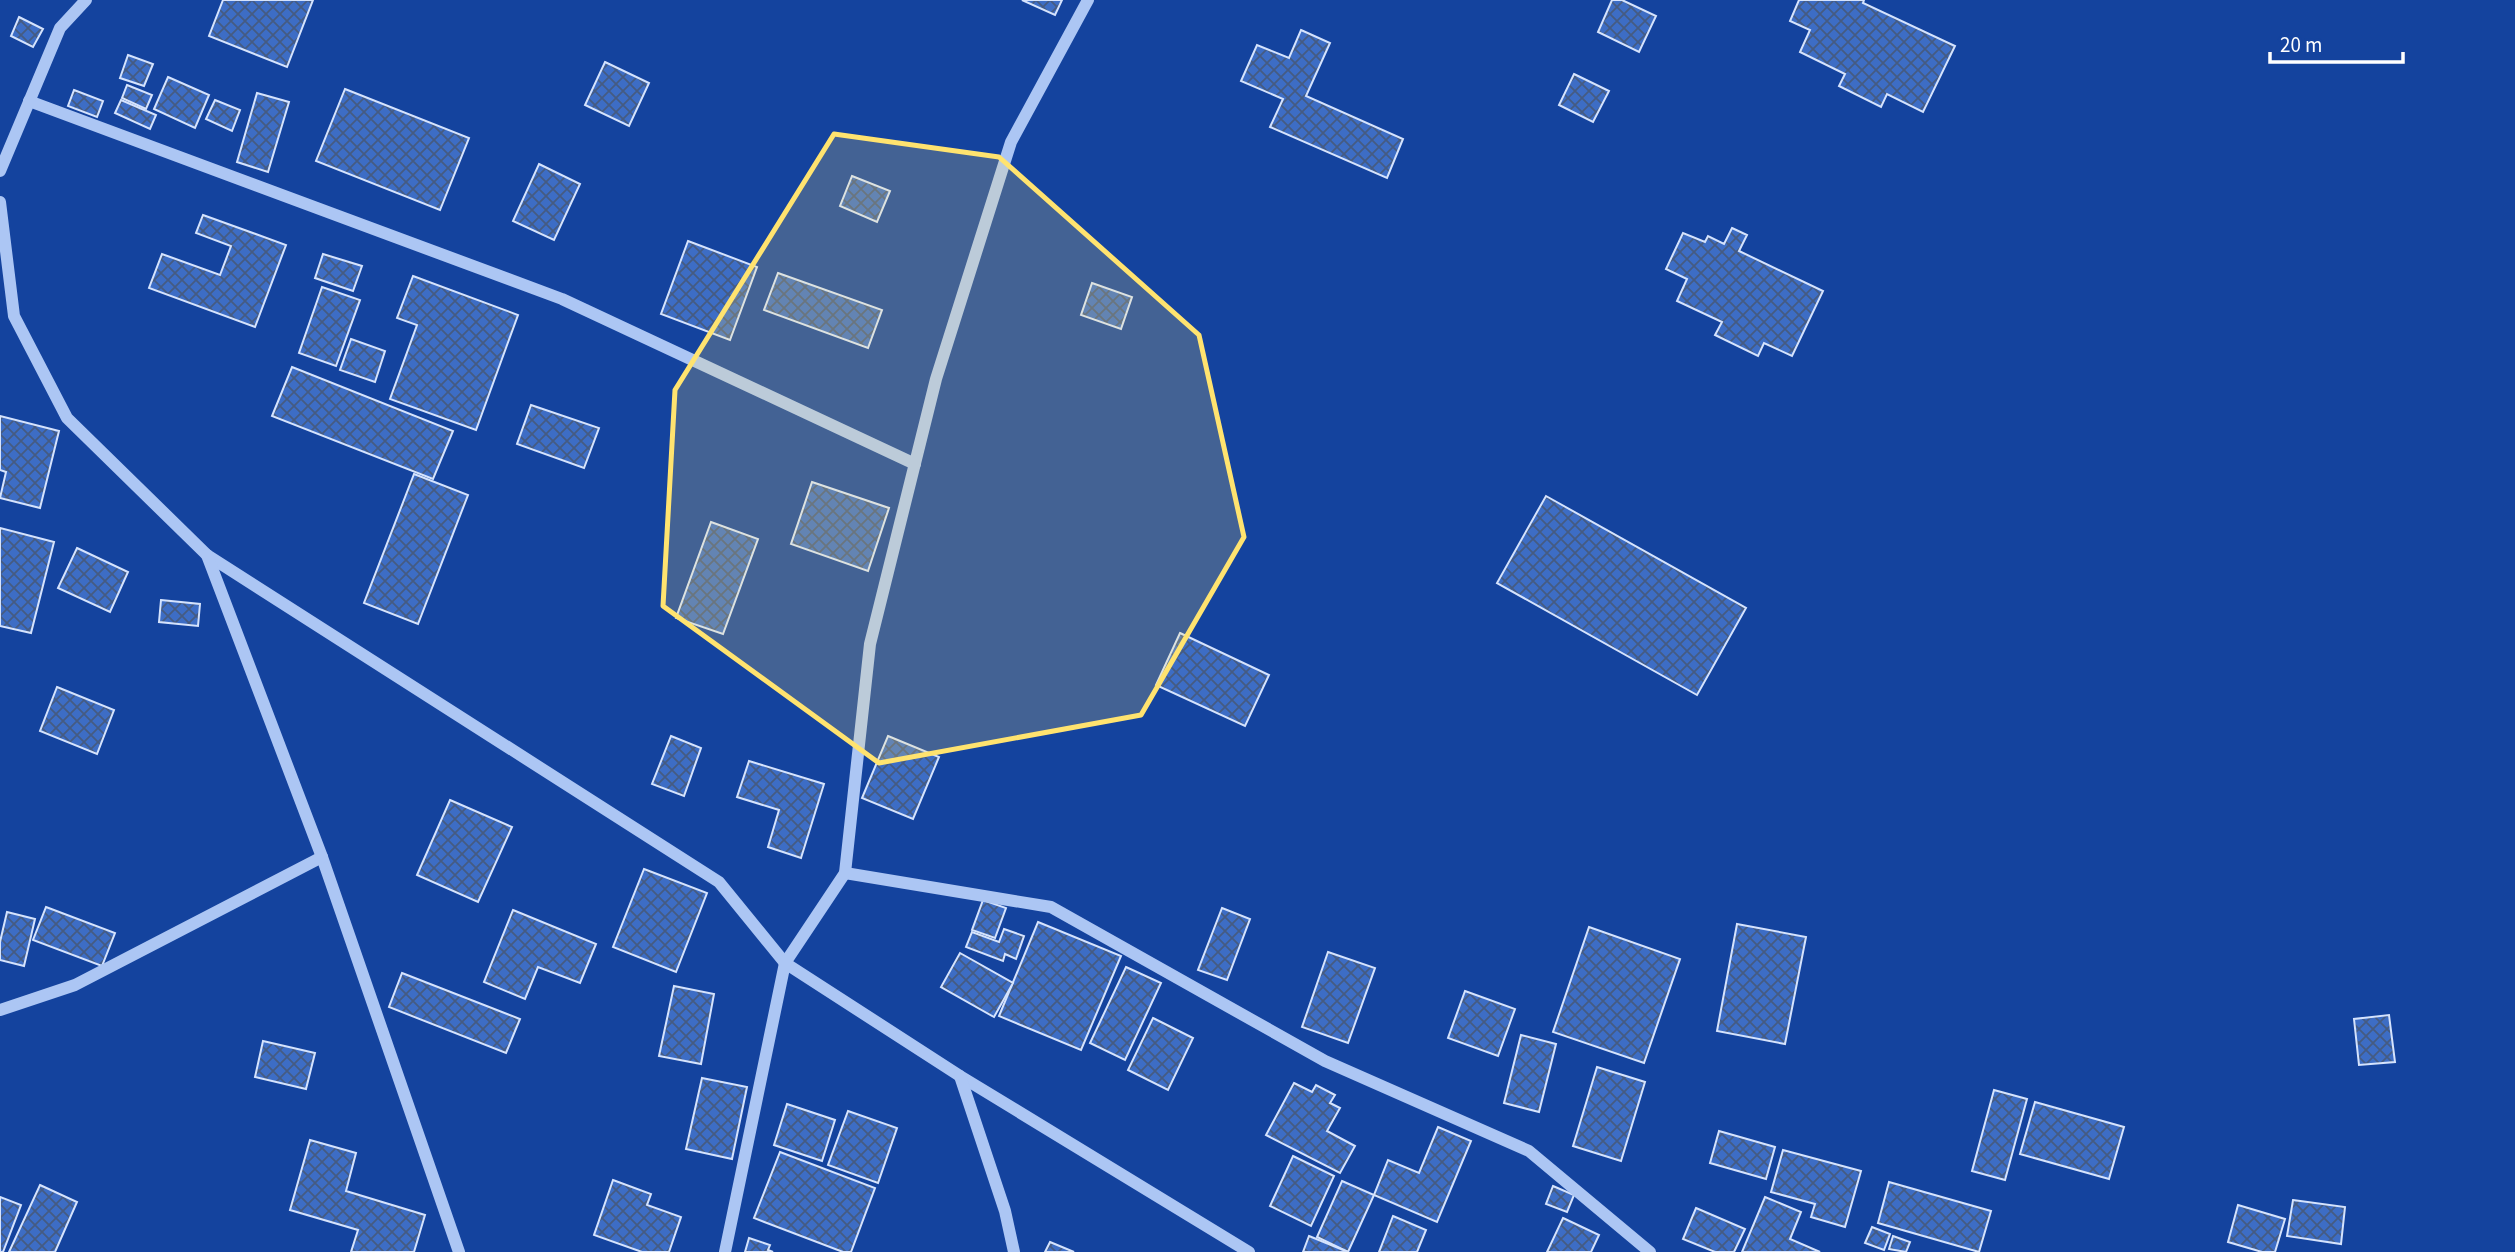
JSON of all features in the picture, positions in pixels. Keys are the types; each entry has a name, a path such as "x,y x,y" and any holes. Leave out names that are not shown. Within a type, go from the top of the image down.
{"street":[{"path":"0,171 60,28 86,0"},
{"path":"725,1252 785,963 845,873 870,644 936,379 1012,142 1088,0"},
{"path":"29,101 562,299 915,464"},
{"path":"0,202 14,316 67,418 207,555 719,882 785,963 960,1076 1249,1252"},
{"path":"207,555 322,857 459,1252"},
{"path":"0,1010 75,985 322,857"},
{"path":"845,873 1051,907 1325,1061 1529,1151 1650,1252"},
{"path":"960,1076 1005,1211 1014,1252"}],"highlighted area":[{"path":"834,134 999,157 1199,335 1244,537 1141,715 879,763 663,606 675,390"}],"building":[{"path":"223,0 313,0 287,67 209,36"},
{"path":"1022,0 1062,0 1055,15"},
{"path":"1612,0 1622,0 1656,16 1639,52 1598,32"},
{"path":"1799,0 1864,0 1863,3 1955,46 1923,112 1887,94 1881,107 1839,86 1845,74 1800,52 1810,30 1790,21"},
{"path":"19,17 43,29 33,47 11,36"},
{"path":"1301,30 1330,43 1306,96 1403,139 1387,178 1270,127 1283,99 1241,81 1257,45 1289,58"},
{"path":"128,55 153,64 144,86 120,78"},
{"path":"605,62 649,83 629,126 585,105"},
{"path":"1574,74 1609,91 1593,122 1559,105"},
{"path":"168,77 209,95 195,128 154,109"},
{"path":"127,85 152,95 146,109 122,98"},
{"path":"345,89 469,138 440,210 316,161"},
{"path":"74,90 103,101 97,117 68,106"},
{"path":"257,93 289,102 268,172 237,162"},
{"path":"121,100 156,115 150,129 115,113"},
{"path":"215,100 240,110 232,131 206,119"},
{"path":"539,164 580,184 554,240 513,221"},
{"path":"852,176 890,191 877,222 840,206"},
{"path":"203,215 286,245 255,327 149,288 162,254 220,275 231,246 196,233"},
{"path":"1732,228 1747,235 1739,251 1823,291 1792,356 1764,343 1758,356 1715,335 1722,322 1677,301 1687,279 1666,269 1683,233 1705,242 1708,236 1724,244"},
{"path":"688,241 757,267 730,340 661,314"},
{"path":"323,254 362,266 353,291 315,278"},
{"path":"778,273 882,310 868,348 764,310"},
{"path":"413,276 518,315 476,430 390,399 417,325 397,318"},
{"path":"1092,283 1132,297 1121,329 1081,315"},
{"path":"322,287 360,300 336,366 299,353"},
{"path":"351,339 385,351 375,382 340,370"},
{"path":"292,367 453,431 433,479 272,416"},
{"path":"531,405 599,428 584,468 517,444"},
{"path":"0,416 59,431 40,508 0,498 6,472 0,470"},
{"path":"414,474 468,495 418,624 364,603"},
{"path":"812,482 889,508 868,571 791,544"},
{"path":"1546,496 1746,608 1697,695 1497,583"},
{"path":"711,522 758,539 723,634 676,618"},
{"path":"0,528 54,542 31,633 0,626"},
{"path":"77,548 128,572 110,612 58,588"},
{"path":"161,600 200,604 198,626 159,622"},
{"path":"1180,633 1269,675 1245,726 1156,685"},
{"path":"57,687 114,710 97,754 40,731"},
{"path":"671,736 701,748 684,796 652,784"},
{"path":"888,736 939,757 913,819 862,798"},
{"path":"749,761 824,784 801,858 768,847 779,810 737,797"},
{"path":"450,800 512,827 478,902 417,875"},
{"path":"644,869 707,893 676,972 613,947"},
{"path":"983,900 1006,908 995,938 972,930"},
{"path":"46,907 115,933 102,966 33,940"},
{"path":"1222,908 1250,919 1227,980 1198,970"},
{"path":"513,910 596,944 580,983 538,967 525,999 484,982"},
{"path":"7,912 35,919 24,966 0,960 0,942"},
{"path":"1038,922 1121,956 1081,1050 999,1016"},
{"path":"1737,924 1806,937 1785,1044 1717,1031"},
{"path":"1589,927 1680,959 1644,1063 1553,1032"},
{"path":"1004,929 1024,936 1016,959 1005,954 1003,961 966,947 972,932 999,942"},
{"path":"1328,952 1375,968 1348,1043 1302,1027"},
{"path":"960,953 1013,983 994,1017 941,987"},
{"path":"1126,967 1161,983 1125,1060 1090,1043"},
{"path":"402,973 520,1019 506,1053 389,1007"},
{"path":"674,986 714,994 701,1064 659,1056"},
{"path":"1465,991 1515,1009 1498,1056 1448,1038"},
{"path":"2389,1015 2395,1062 2359,1065 2354,1019"},
{"path":"1153,1018 1193,1038 1168,1090 1128,1070"},
{"path":"1521,1035 1556,1044 1539,1112 1504,1103"},
{"path":"263,1041 315,1053 306,1089 255,1077"},
{"path":"1597,1067 1645,1082 1621,1161 1573,1146"},
{"path":"702,1078 747,1087 732,1159 686,1149"},
{"path":"1294,1083 1312,1092 1316,1085 1335,1095 1330,1103 1340,1108 1327,1131 1355,1146 1340,1173 1266,1135"},
{"path":"1994,1090 2027,1099 2005,1180 1972,1171"},
{"path":"2035,1102 2124,1127 2109,1179 2020,1154"},
{"path":"787,1104 835,1120 822,1161 774,1145"},
{"path":"848,1111 897,1128 878,1183 828,1165"},
{"path":"1438,1127 1471,1141 1437,1222 1374,1195 1388,1160 1419,1173"},
{"path":"1719,1131 1775,1147 1766,1179 1710,1163"},
{"path":"310,1140 356,1153 346,1191 425,1215 414,1252 351,1252 358,1230 290,1210"},
{"path":"1783,1150 1861,1171 1845,1227 1811,1217 1815,1204 1771,1192"},
{"path":"780,1152 875,1188 851,1252 843,1252 754,1218"},
{"path":"1293,1156 1334,1176 1311,1226 1270,1206"},
{"path":"613,1180 651,1194 647,1205 681,1217 669,1252 642,1252 594,1235"},
{"path":"1342,1181 1374,1195 1348,1252 1317,1237"},
{"path":"1889,1182 1991,1211 1979,1252 1878,1223"},
{"path":"40,1185 77,1202 55,1252 9,1252"},
{"path":"1553,1186 1574,1195 1567,1212 1546,1204"},
{"path":"0,1197 21,1205 3,1252 0,1252"},
{"path":"1765,1197 1801,1212 1790,1239 1820,1252 1742,1252"},
{"path":"2293,1200 2345,1207 2341,1244 2287,1236"},
{"path":"2238,1205 2285,1219 2275,1252 2262,1252 2228,1242"},
{"path":"1696,1208 1745,1229 1734,1252 1715,1252 1683,1239"},
{"path":"1393,1216 1426,1230 1417,1252 1379,1252"},
{"path":"1563,1218 1599,1235 1591,1252 1547,1252"},
{"path":"1872,1227 1890,1234 1884,1250 1865,1243"},
{"path":"1309,1236 1348,1252 1303,1252"},
{"path":"1893,1236 1910,1242 1906,1252 1889,1249"},
{"path":"749,1238 770,1245 768,1250 773,1252 745,1252"},
{"path":"1050,1242 1074,1252 1045,1252"}]}
